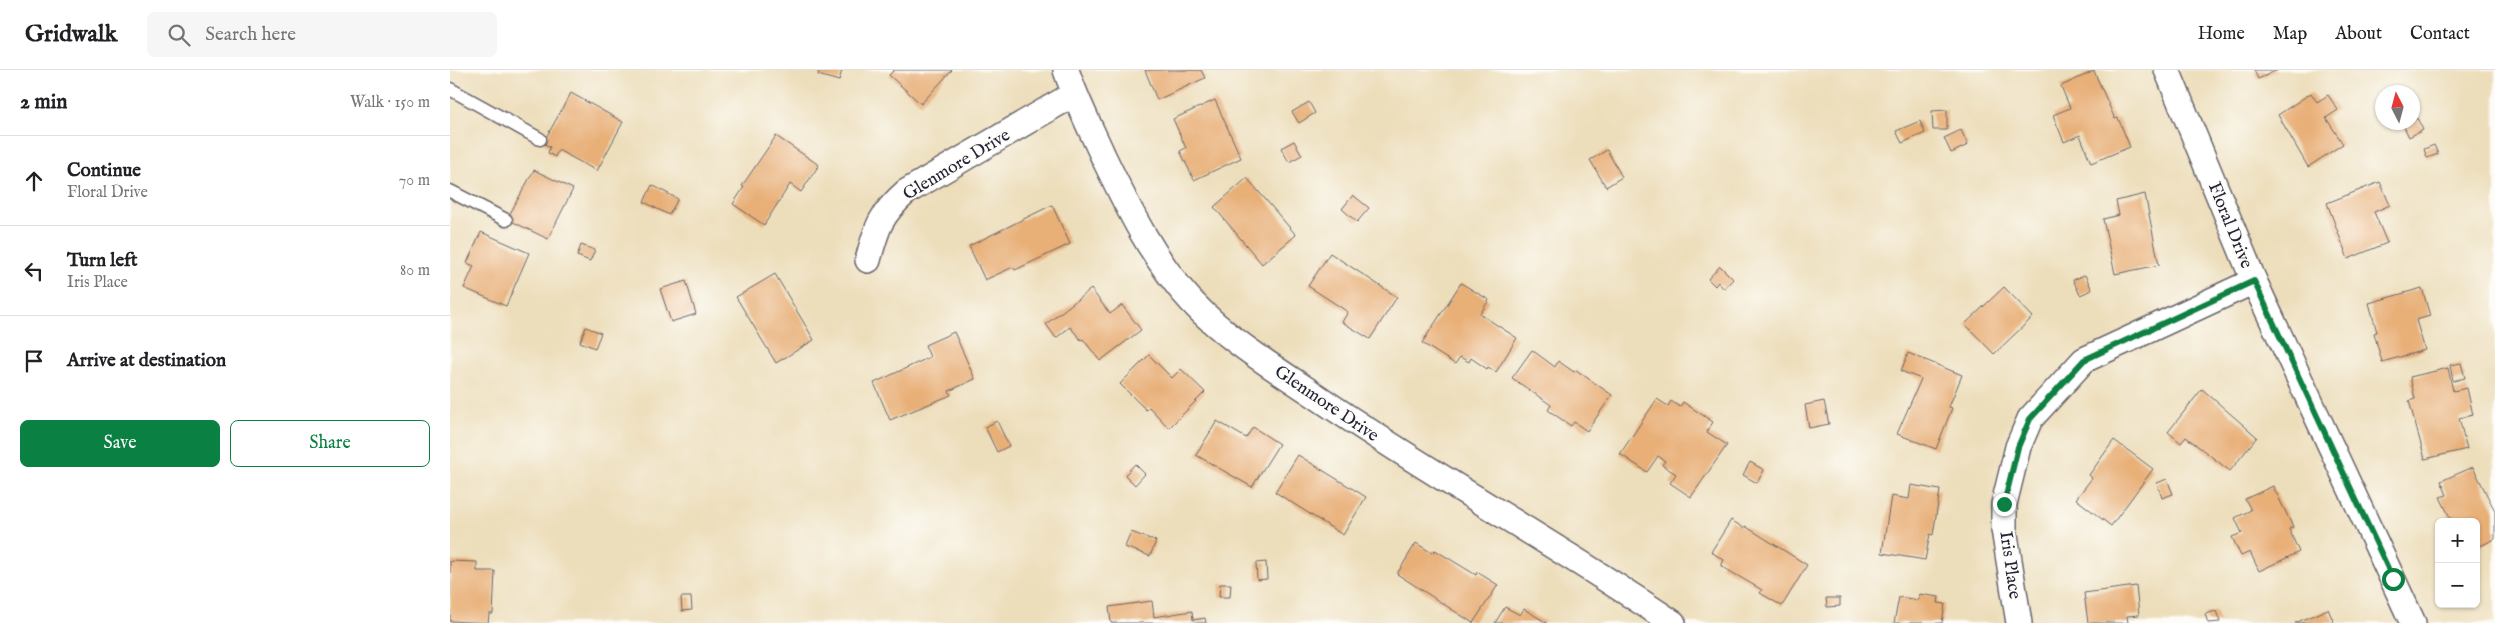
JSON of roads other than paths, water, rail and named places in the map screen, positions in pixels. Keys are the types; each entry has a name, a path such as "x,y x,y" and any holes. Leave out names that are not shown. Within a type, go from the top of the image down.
{"street":[{"name":"Glenmore Drive","path":"1066,70 1074,94 1130,214 1155,256 1194,304 1217,326 1368,431 1608,579 1673,623"},
{"name":"Floral Drive","path":"2167,70 2254,281 2413,623"},
{"name":"Glenmore Drive","path":"868,260 878,225 890,206 906,192 1074,94"},
{"name":"Iris Place","path":"2019,623 2004,528 2004,504 2018,447 2030,419 2084,360 2254,281"}],"lane":[{"path":"450,89 540,139"},
{"path":"450,191 506,220"}]}
